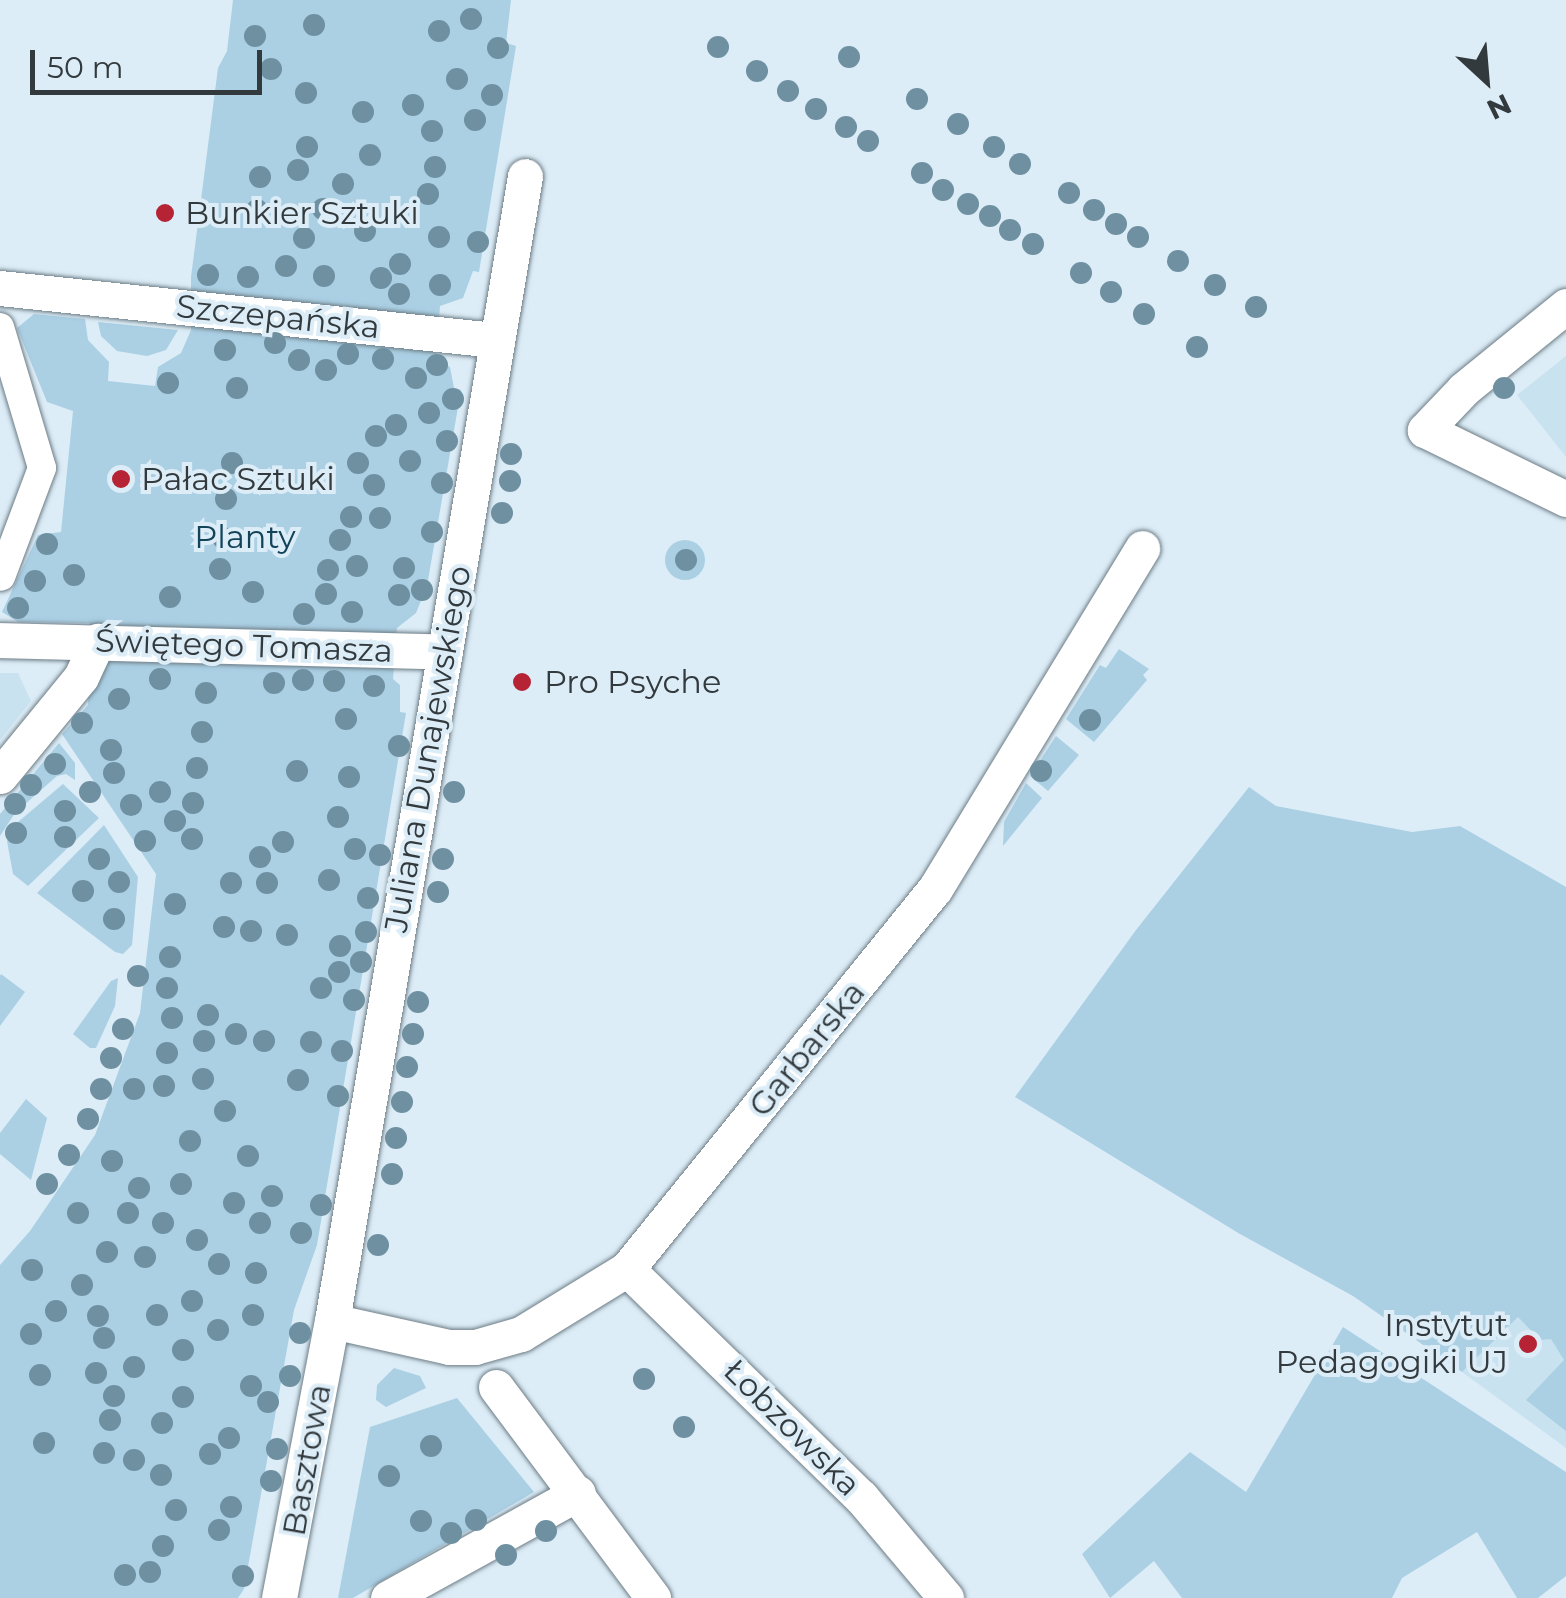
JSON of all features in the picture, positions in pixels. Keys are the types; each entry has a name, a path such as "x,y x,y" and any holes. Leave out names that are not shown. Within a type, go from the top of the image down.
{"street":[{"name":"Juliana Dunajewskiego","path":"332,1321 525,176"},
{"name":"Szczepańska","path":"0,288 497,340"},
{"path":"1566,306 1464,389 1425,430 1566,500"},
{"path":"0,328 42,468 6,579"},
{"name":"Garbarska","path":"332,1321 450,1347 475,1347 521,1334 627,1269 935,889 1142,548"},
{"name":"Świętego Tomasza","path":"0,640 444,652"},
{"path":"0,776 81,677 98,642"},
{"name":"Łobzowska","path":"627,1269 861,1497 946,1598"},
{"name":"Basztowa","path":"280,1598 332,1321"},
{"path":"496,1387 653,1598"},
{"path":"388,1598 578,1494"}],"shaded area":[{"path":"1566,356 1566,457 1517,395"},
{"path":"0,673 18,673 31,701 0,740"},
{"name":"Instytut Pedagogiki UJ","path":"1566,1269 1566,1448 1462,1372"}],"green space":[{"name":"Planty","path":"233,0 511,0 506,43 516,46 479,272 473,271 463,298 440,306 436,357 450,367 454,388 461,390 427,586 416,613 397,628 393,679 400,685 400,712 406,713 317,1245 294,1310 244,1589 238,1598 0,1598 0,1265 30,1231 95,1135 140,1013 156,874 62,734 88,705 90,623 18,622 2,612 38,535 61,532 73,411 47,402 17,328 34,314 85,319 88,340 109,362 108,381 155,386 158,367 181,353 191,330 191,277 218,68 227,51"},
{"path":"98,322 178,330 166,350 147,356 117,351 101,336"},
{"path":"685,540 699,546 705,560 699,574 685,580 671,574 665,560 671,546"},
{"path":"1119,649 1149,669 1143,675 1147,680 1094,742 1066,719 1100,665 1106,668"},
{"path":"1056,736 1079,755 1048,791 1030,776"},
{"path":"59,743 75,763 75,780 66,774 57,776 15,813 0,836 0,814"},
{"path":"1026,783 1042,798 1003,846 1004,822"},
{"path":"63,784 99,818 28,886 13,874 7,841 18,822"},
{"path":"1249,787 1276,806 1412,832 1460,826 1566,887 1566,1431 1526,1400 1564,1360 1551,1339 1540,1340 1518,1317 1462,1372 1353,1296 1240,1234 1015,1097 1136,930"},
{"path":"104,825 138,877 132,945 123,954 37,893"},
{"path":"0,976 25,992 0,1026"},
{"path":"118,978 115,1006 96,1048 90,1048 73,1034 111,981"},
{"path":"26,1099 47,1118 31,1180 0,1154 0,1133"},
{"path":"1343,1327 1566,1472 1566,1576 1538,1598 1517,1598 1477,1532 1402,1578 1392,1598 1182,1598 1154,1561 1110,1598 1082,1554 1190,1452 1246,1492"},
{"path":"394,1368 420,1376 426,1388 386,1407 376,1400 377,1385"},
{"path":"457,1398 534,1492 353,1598 338,1598 370,1427"}],"place":[{"name":"Bunkier Sztuki","path":"165,213"},
{"name":"Pałac Sztuki","path":"121,479"},
{"name":"Pro Psyche","path":"522,682"},
{"name":"Instytut Pedagogiki UJ","path":"1528,1344"}]}
